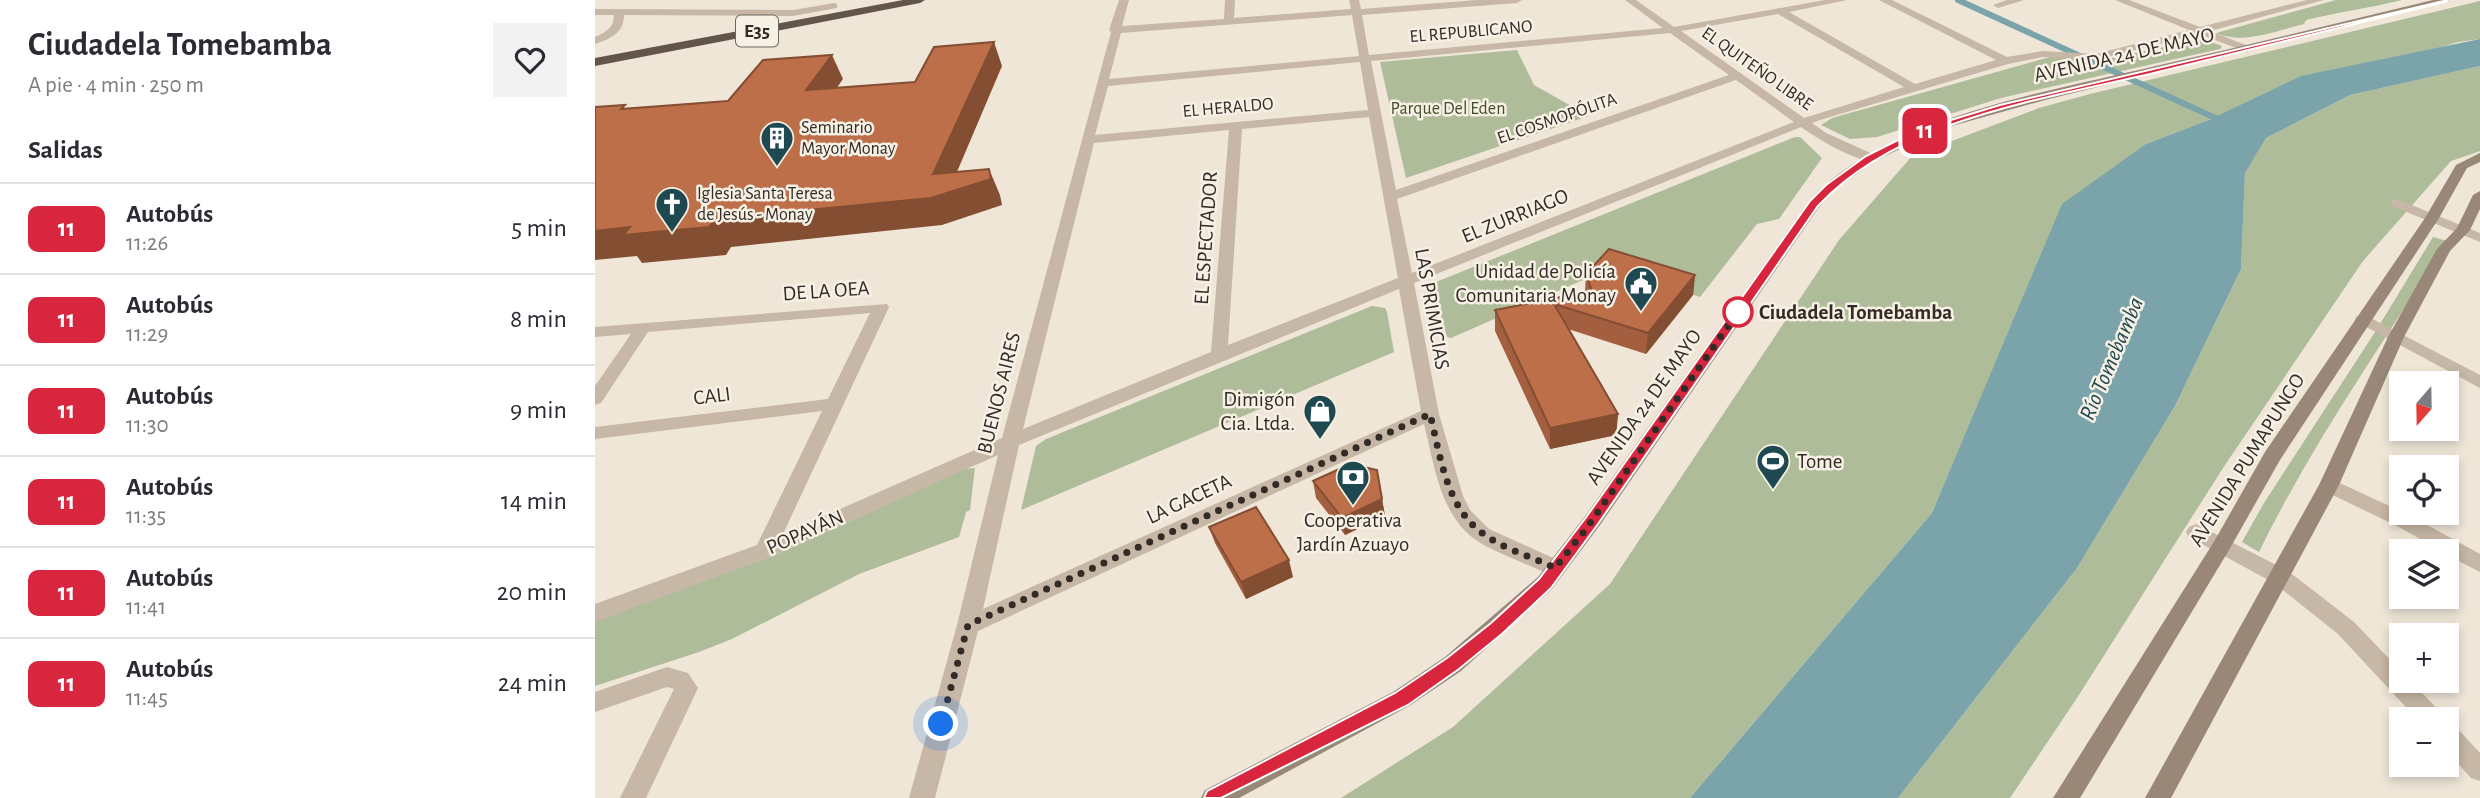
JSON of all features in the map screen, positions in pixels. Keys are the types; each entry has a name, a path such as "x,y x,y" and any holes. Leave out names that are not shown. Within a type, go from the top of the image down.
{"highway":[{"name":"E35","path":"595,50 866,0"},
{"name":"E35","path":"595,62 920,0"}],"main road":[{"name":"AVENIDA 24 DE MAYO","path":"1214,798 1401,699 1497,628 1545,583 1593,520 1814,204 1837,181 1870,158 1937,126 2104,82 2445,0"},
{"name":"AVENIDA PUMAPUNGO","path":"2066,798 2273,457 2432,218 2462,165 2480,157"},
{"path":"2158,798 2329,485 2396,337 2444,249 2471,234 2480,195"}],"street":[{"name":"BUENOS AIRES","path":"922,798 968,625 1086,140 1124,0"},
{"path":"1229,22 1230,0"},
{"path":"1114,30 1229,22 1355,6 1517,0"},
{"name":"EL QUITEÑO LIBRE","path":"1630,0 1803,123 1835,144 1870,158"},
{"name":"EL REPUBLICANO","path":"1101,83 1672,30 1842,0"},
{"path":"1884,0 2007,61"},
{"path":"1998,5 2019,0"},
{"path":"2120,0 2246,49"},
{"path":"2201,32 2319,0"},
{"path":"595,12 793,13 834,6"},
{"name":"LAS PRIMICIAS","path":"1355,6 1430,414 1453,496 1462,515 1482,534 1555,568"},
{"path":"1781,12 1912,87"},
{"path":"595,41 616,30 619,13"},
{"name":"EL ZURRIAGO","path":"1011,441 1219,355 1803,123 1912,87 2007,61 2043,54 2096,57 2201,32"},
{"name":"EL COSMOPÓLITA","path":"1389,197 1737,76"},
{"name":"EL HERALDO","path":"1086,140 1374,113"},
{"name":"EL ESPECTADOR","path":"1219,355 1236,125"},
{"path":"2397,203 2471,234"},
{"name":"DE LA OEA","path":"595,332 881,307 765,550"},
{"path":"2363,319 2480,382"},
{"path":"595,398 642,329"},
{"name":"CALI","path":"595,433 834,404"},
{"name":"LA GACETA","path":"968,625 1430,414"},
{"name":"POPAYÁN","path":"595,613 765,550 1011,441"},
{"path":"2329,485 2404,521 2480,564"},
{"path":"2196,532 2281,577 2346,628 2421,707"},
{"path":"595,702 667,677 680,680 686,688 633,798"},
{"path":"2459,747 2480,770"}],"green space":[{"path":"2336,0 2402,0 2306,20 2304,24 2260,36 2237,38 2216,33"},
{"path":"2480,1 2480,39 2458,42 2211,119 2146,144 1994,368 1932,513 1690,798 1341,798 1453,727 1610,584 1839,240 1912,156 2039,108 2090,94"},
{"path":"2202,39 2222,46 2220,49 2001,98 1877,137 1850,139 1821,125 1832,118 2068,52 2092,62"},
{"name":"Parque Del Eden","path":"1517,50 1534,85 1589,116 1406,178 1380,62"},
{"path":"2480,66 2480,151 2451,161 2363,261 2223,468 2010,798 1898,798 2077,568 2175,406 2241,269 2245,172 2266,138 2350,95"},
{"path":"1800,137 1822,158 1779,219 1757,224 1700,297 1608,269 1451,338 1447,337 1433,285 1436,282"},
{"path":"2433,237 2447,241 2325,433 2259,552 2242,542 2264,503"},
{"path":"1372,306 1385,308 1387,312 1394,352 1021,510 1036,446 1046,439"},
{"path":"975,468 970,510 966,512 959,537 859,574 732,639 595,686 595,621 777,554 965,469"}],"water":[{"name":"Río Tomebamba","path":"2480,39 2480,66 2350,95 2266,138 2245,173 2241,269 2175,406 2077,568 1898,798 1690,798 1932,513 2062,204 2146,144 2211,119 2301,76"}],"building":[{"name":"Seminario Mayor Monay","path":"994,42 933,174 989,169 991,179 931,198 715,219 709,227 623,235 630,227 595,231 595,107 625,105 621,109 728,101 763,60 832,55 806,90 915,82 934,47"},
{"path":"1609,249 1695,275 1648,333 1554,304 1618,414 1550,428 1495,310 1592,291 1586,274"},
{"path":"1350,464 1377,470 1382,499 1342,518 1313,481"},
{"path":"1256,507 1289,560 1241,582 1209,527"}],"waterway":[{"path":"1958,0 2224,122"}],"bus line":[{"name":"11","path":"1214,798 1401,699 1453,664 1545,583 1593,520 1814,204 1829,187 1870,158 1921,132 2004,107 2445,0"}],"place":[{"name":"Seminario Mayor Monay","path":"777,168"},
{"name":"Iglesia Santa Teresa de Jesús - Monay","path":"672,234"},
{"name":"Ciudadela Tomebamba","path":"1738,312"},
{"name":"Unidad de Policía Comunitaria Monay","path":"1641,313"},
{"name":"Dimigón Cia. Ltda.","path":"1320,441"},
{"name":"Tome","path":"1773,491"},
{"name":"Cooperativa Jardín Azuayo","path":"1353,507"}],"route":[{"path":"941,724 968,625 1430,414 1441,459 1462,515 1482,534 1555,568 1586,529 1738,312"}]}
